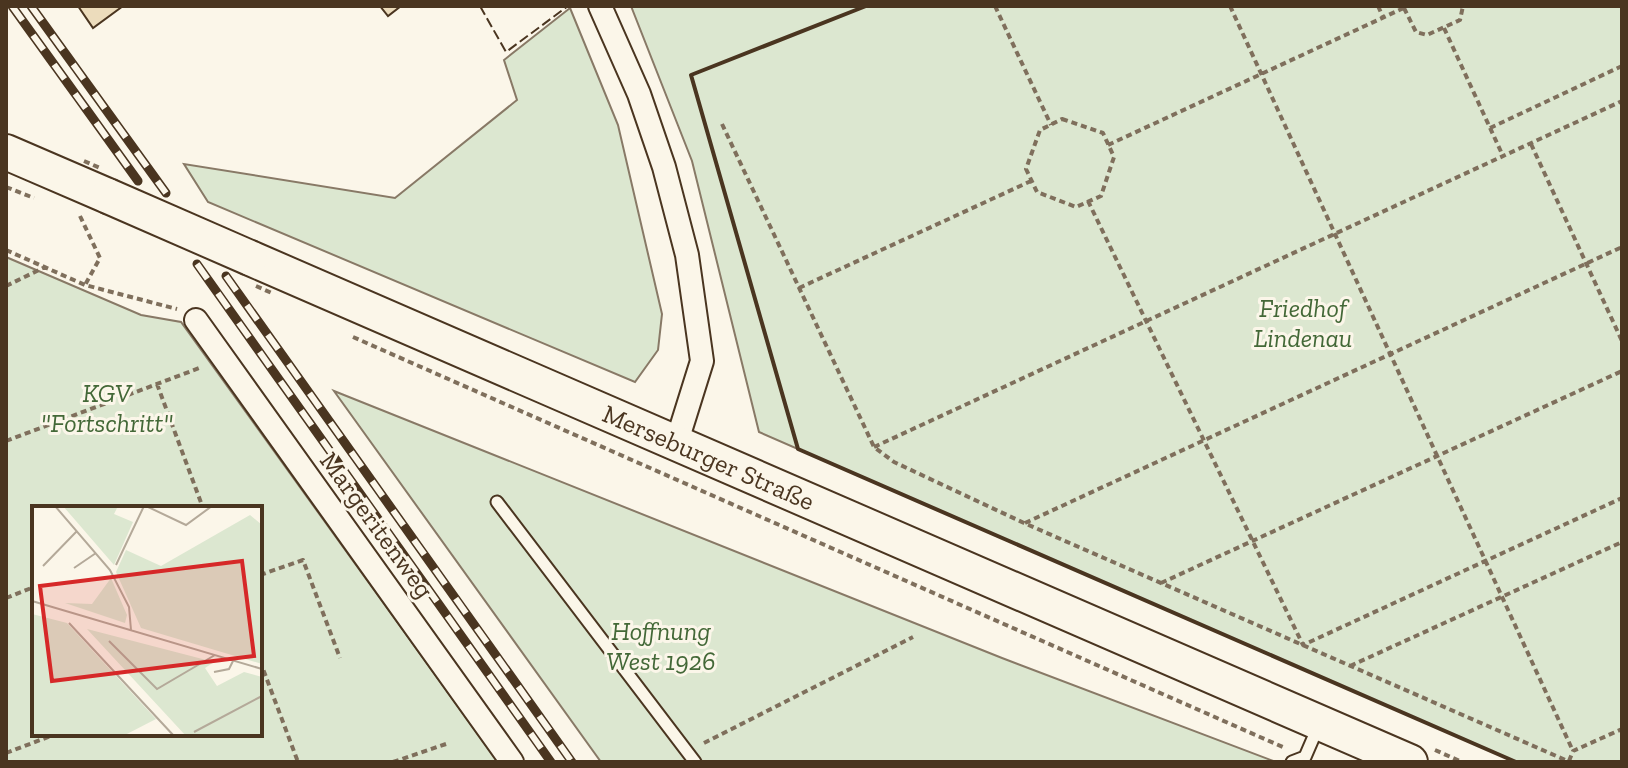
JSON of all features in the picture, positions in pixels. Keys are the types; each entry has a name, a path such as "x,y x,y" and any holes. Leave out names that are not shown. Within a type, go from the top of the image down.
{"main road":[{"name":"Merseburger Straße","path":"6,152 94,204 250,258 1410,762"}],"street":[{"path":"600,6 639,94 664,167 687,255 702,361 677,441"},
{"name":"Margeritenweg","path":"196,320 512,762"}],"lane":[{"path":"497,502 695,762"},
{"path":"1292,762 1305,757 1320,723"}],"path":[{"path":"995,6 1051,125"},
{"path":"722,124 874,447 894,462 1024,523 1570,762 1573,751 1230,6"},
{"path":"1378,6 1383,17"},
{"path":"1108,145 1406,7 1416,32 1427,35 1460,20 1463,6"},
{"path":"1444,28 1503,156"},
{"path":"1490,128 1622,66"},
{"path":"874,447 1622,101"},
{"path":"1062,119 1103,133 1108,145 1114,157 1101,196 1076,207 1037,192 1026,169 1040,130 1062,119"},
{"path":"1531,143 1622,341"},
{"path":"799,288 1031,181"},
{"path":"1088,201 1303,645"},
{"path":"85,285 100,258 94,204"},
{"path":"1024,523 1622,247"},
{"path":"6,250 85,285 176,308 196,320"},
{"path":"6,286 45,267"},
{"path":"274,294 286,300"},
{"path":"349,335 1305,757"},
{"path":"6,441 224,359"},
{"path":"1161,583 1622,371"},
{"path":"157,384 202,506"},
{"path":"1303,645 1622,498"},
{"path":"1350,666 1622,542"},
{"path":"262,574 303,560 340,658"},
{"path":"6,598 32,588"},
{"path":"687,751 913,637"},
{"path":"262,666 298,762"},
{"path":"1573,751 1622,729"},
{"path":"6,753 51,736"},
{"path":"393,762 449,743"}],"green space":[{"name":"Friedhof Lindenau","path":"631,6 1622,6 1622,762 1516,762 759,432 692,161"},
{"path":"570,8 618,125 662,314 658,350 635,382 208,202 184,164 395,198 517,100 504,60"},
{"name":"KGV \"Fortschritt\"","path":"6,257 141,315 181,322 498,762 6,762"},
{"name":"Hoffnung West 1926","path":"334,391 1002,658 1276,762 601,762"}],"building":[{"path":"78,6 123,6 93,28"},
{"path":"380,6 401,6 388,16"}],"railway":[{"path":"12,6 138,181"},
{"path":"31,6 166,193"},
{"path":"197,264 551,762"},
{"path":"226,276 572,762"}],"fence":[{"path":"480,6 506,52 568,6"}],"wall":[{"path":"866,6 691,75 798,449 1516,762"}]}
